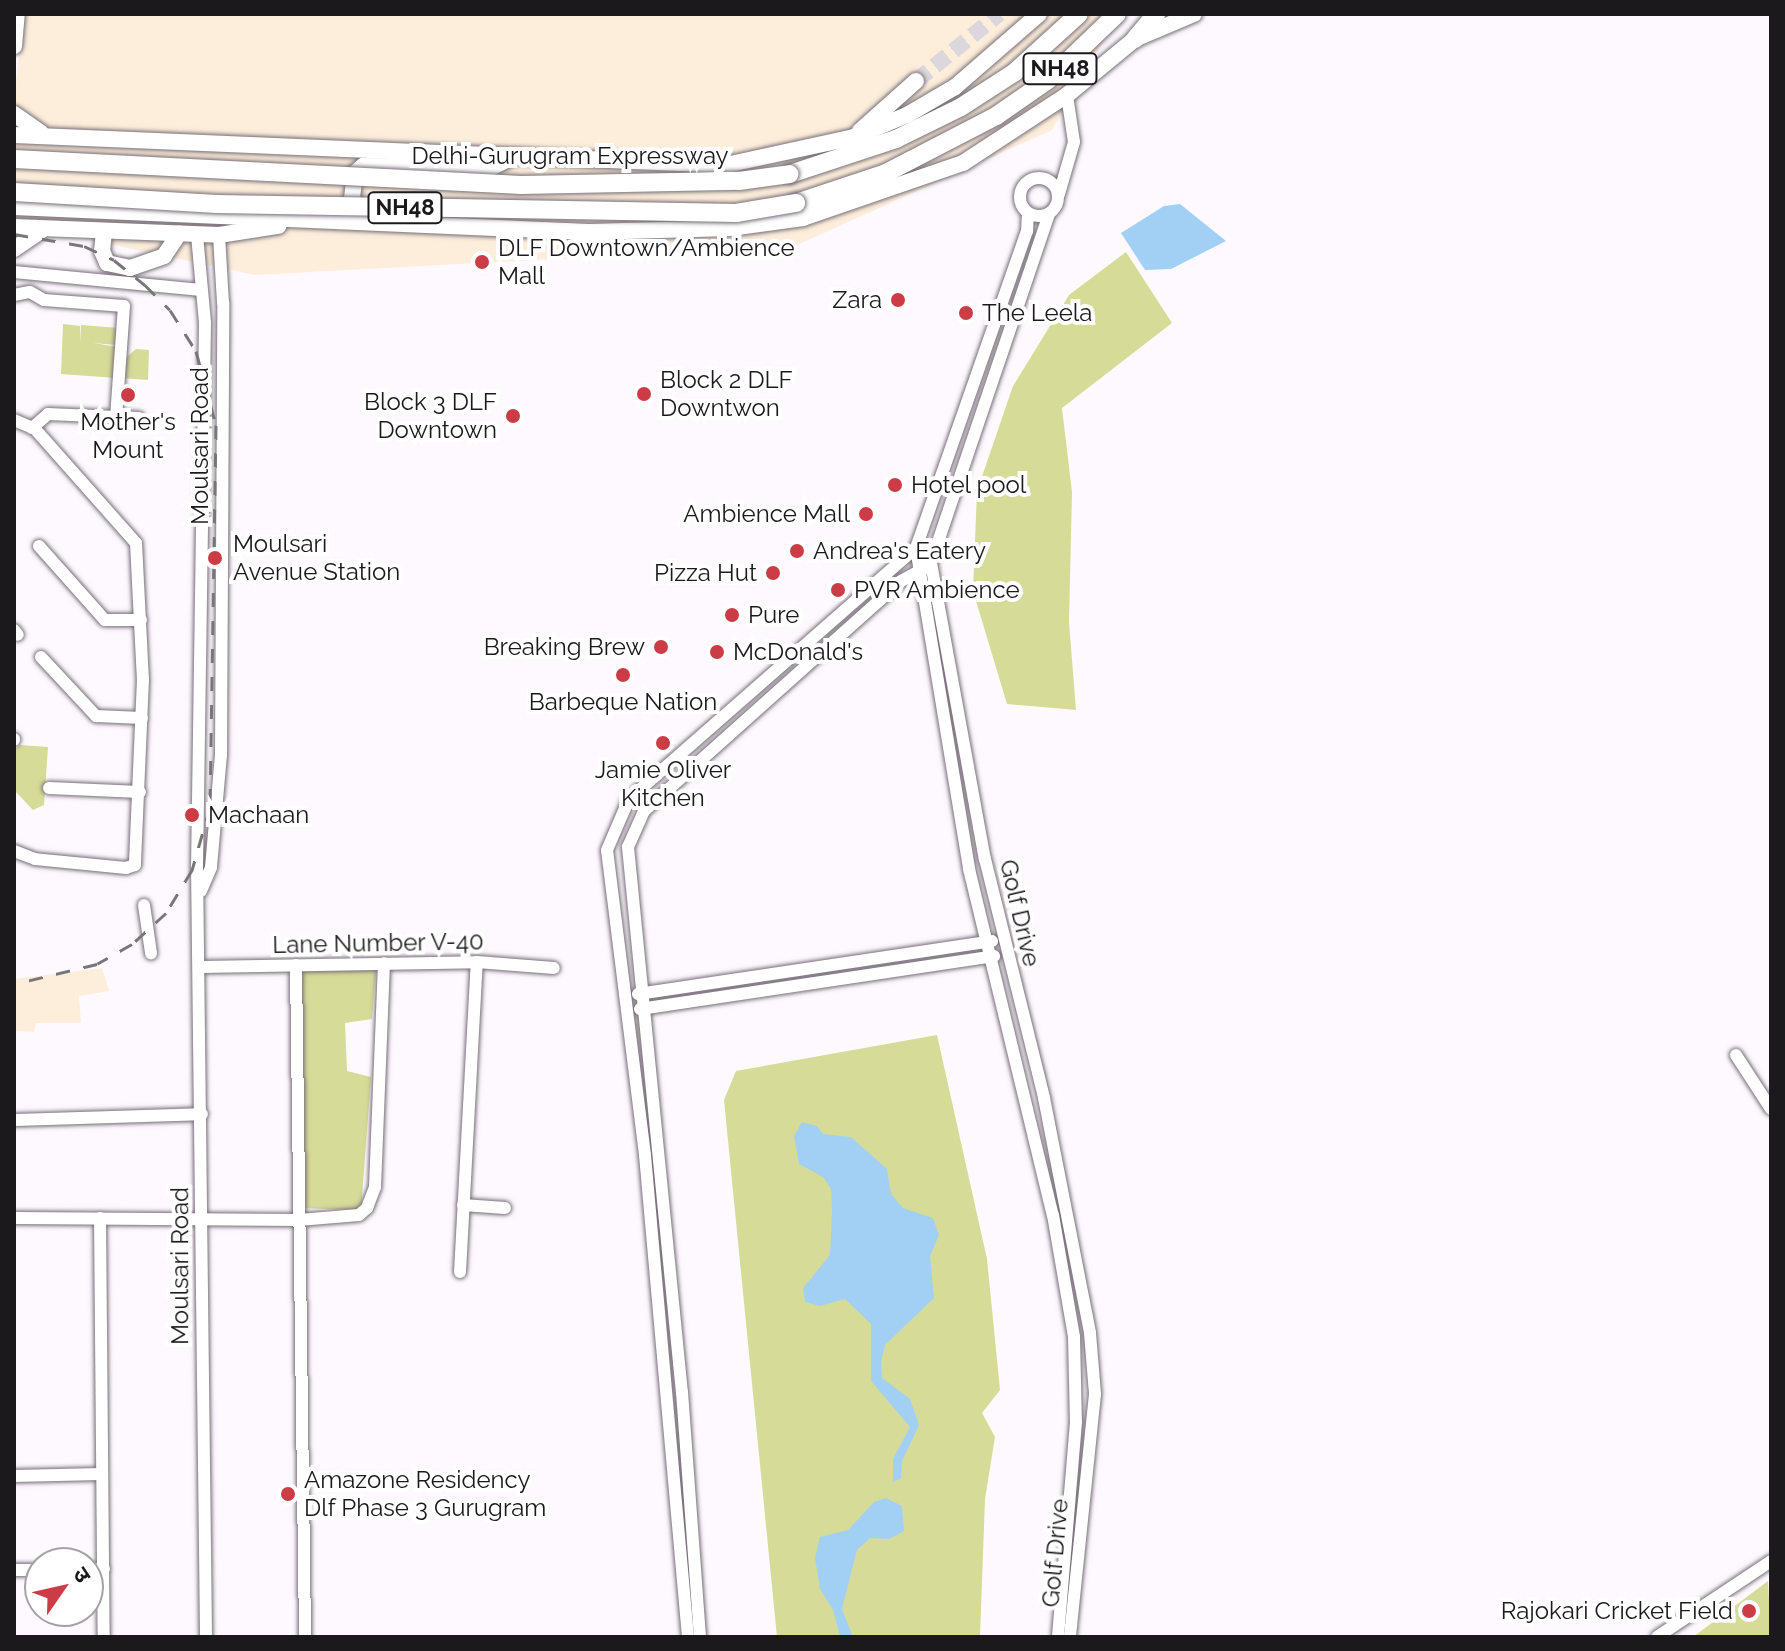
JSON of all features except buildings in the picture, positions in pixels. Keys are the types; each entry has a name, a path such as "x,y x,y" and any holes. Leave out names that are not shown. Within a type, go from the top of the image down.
{"highway":[{"name":"Delhi-Gurugram Expressway","path":"14,159 521,185 739,181 790,174 896,139 961,107 1015,72 1079,14"},
{"name":"NH48","path":"14,192 217,204 720,213 796,203 886,173 996,116 1048,80 1117,14"},
{"path":"1135,39 1156,14"}],"main road":[{"path":"14,46 17,14"},
{"path":"14,135 726,165 854,137 955,87 1039,14"},
{"path":"14,207 589,232 730,228 803,218 963,163 1067,95 1135,39 1173,14"},
{"path":"1135,39 1194,14"},
{"path":"854,137 916,81"},
{"path":"14,114 29,129 57,139"},
{"path":"378,224 360,214 352,198 355,173 363,166 492,167 520,154"},
{"path":"14,227 219,235 262,231 291,221"},
{"path":"14,249 42,230"},
{"path":"104,232 102,251 107,263 130,268 164,256 188,235"}],"street":[{"path":"1059,194 1049,180 1028,181 1020,196 1028,213 1049,214 1059,194 1074,142 1067,95"},
{"name":"Golf Drive","path":"1028,213 1027,231 916,548 957,810 987,957 1049,1200 1074,1337 1078,1392 1067,1487 1058,1637"},
{"name":"Golf Drive","path":"1049,214 931,563 1005,954 1044,1098 1090,1333 1095,1394 1083,1487 1070,1637"},
{"name":"Moulsari Road","path":"188,235 197,260 205,323 200,894 206,1637"},
{"name":"Moulsari Road","path":"200,894 211,867 221,755 219,235"},
{"path":"197,260 206,252 220,253"},
{"path":"14,272 201,290"},
{"path":"14,295 30,292 44,300 124,306 116,417"},
{"path":"32,428 48,414 139,418"},
{"path":"14,420 32,428 136,543 142,718 140,792 134,842 139,857 131,867 25,858 14,851"},
{"path":"39,546 105,620 141,620"},
{"path":"700,1637 675,1394 607,850 623,807 916,548"},
{"path":"688,1637 660,1154 627,861 637,820 901,581 931,563"},
{"path":"41,657 96,716 142,718"},
{"path":"49,788 140,792"},
{"path":"957,810 976,809"},
{"path":"144,905 151,953"},
{"path":"627,995 1002,939"},
{"path":"629,1011 1005,954"},
{"path":"460,1272 477,962"},
{"name":"Lane Number V-40","path":"202,967 477,962 554,968"},
{"path":"14,1218 299,1220 359,1215 373,1197 384,963"},
{"path":"296,965 305,1637"},
{"path":"1736,1055 1771,1109"},
{"path":"14,1120 202,1114"},
{"path":"645,1155 660,1154"},
{"path":"463,1205 505,1208"},
{"path":"100,1218 103,1547"},
{"path":"14,1476 101,1474"},
{"path":"1067,1487 1083,1487"},
{"path":"1657,1637 1771,1561"}],"shaded area":[{"path":"23,14 1119,14 1052,130 795,246 255,275 42,230 14,218 14,104"},
{"path":"102,968 109,991 79,996 81,1023 36,1023 34,1032 14,1031 14,979"}],"green space":[{"path":"1126,252 1172,323 1062,408 1072,492 1069,622 1076,710 1007,704 973,591 977,491 1013,386 1069,295"},
{"path":"63,324 80,326 80,343 81,325 119,328 117,345 93,343 118,347 116,378 61,374"},
{"path":"136,349 149,350 148,380 121,378 123,360"},
{"path":"20,745 48,747 44,805 33,810 14,790 14,750"},
{"path":"301,969 376,970 372,1019 345,1023 347,1071 371,1077 361,1210 297,1208"},
{"path":"937,1035 987,1259 1000,1390 982,1413 995,1437 985,1499 980,1637 777,1637 724,1100 736,1071"},
{"name":"Rajokari Cricket Field","path":"1768,1581 1771,1637 1693,1637"}],"water":[{"path":"1180,204 1226,241 1171,269 1145,270 1121,233 1164,206"},
{"path":"802,1122 817,1126 823,1134 851,1137 887,1169 891,1194 903,1208 933,1218 939,1235 930,1256 934,1298 885,1345 881,1362 882,1378 910,1399 919,1425 902,1461 901,1478 893,1482 893,1459 910,1427 871,1381 871,1324 845,1299 820,1306 805,1302 803,1288 830,1255 832,1211 831,1189 823,1177 799,1164 794,1136"},
{"path":"886,1498 902,1506 904,1531 889,1539 870,1538 857,1550 842,1609 853,1637 840,1637 833,1610 820,1589 815,1558 820,1537 848,1530 874,1502"}],"tunnel":[{"path":"916,81 999,14"}],"railway":[{"path":"14,234 84,246 114,260 145,285 170,310 196,351 216,425 210,807 192,870 166,913 132,944 97,964 14,984"}],"place":[{"name":"DLF Downtown/Ambience Mall","path":"482,262"},
{"name":"Zara","path":"898,300"},
{"name":"The Leela","path":"966,313"},
{"name":"Block 2 DLF Downtwon","path":"644,394"},
{"name":"Mother's Mount","path":"128,395"},
{"name":"Block 3 DLF Downtown","path":"513,416"},
{"name":"Hotel pool","path":"895,485"},
{"name":"Ambience Mall","path":"866,514"},
{"name":"Andrea's Eatery","path":"797,551"},
{"name":"Moulsari Avenue Station","path":"215,558"},
{"name":"Pizza Hut","path":"773,573"},
{"name":"PVR Ambience","path":"838,590"},
{"name":"Pure","path":"732,615"},
{"name":"Breaking Brew","path":"661,647"},
{"name":"McDonald's","path":"717,652"},
{"name":"Barbeque Nation","path":"623,675"},
{"name":"Jamie Oliver Kitchen","path":"663,743"},
{"name":"Machaan","path":"192,815"},
{"name":"Amazone Residency Dlf Phase 3 Gurugram","path":"288,1494"},
{"name":"Rajokari Cricket Field","path":"1749,1611"}]}
